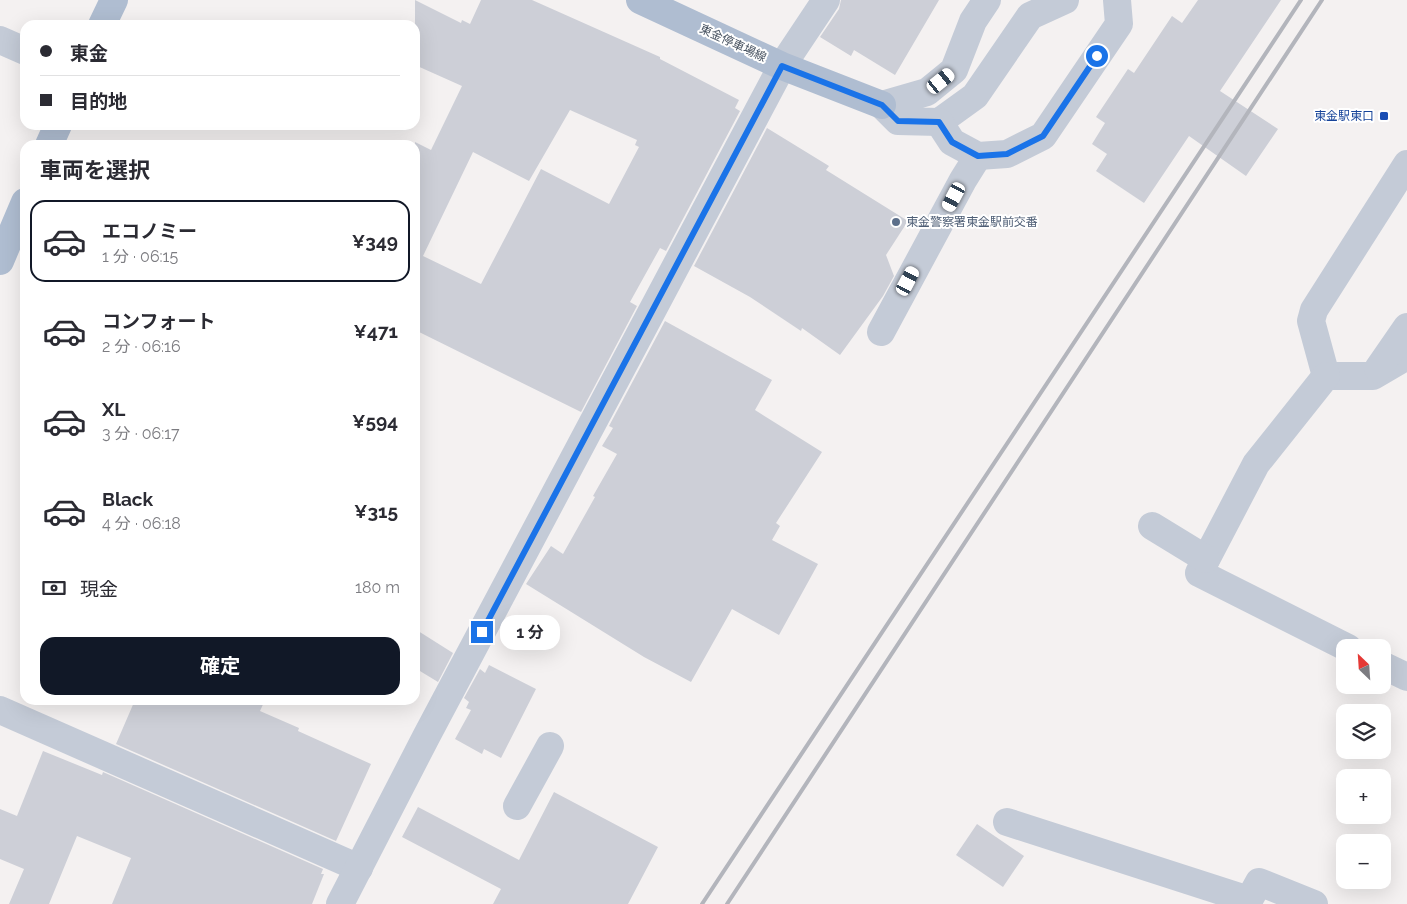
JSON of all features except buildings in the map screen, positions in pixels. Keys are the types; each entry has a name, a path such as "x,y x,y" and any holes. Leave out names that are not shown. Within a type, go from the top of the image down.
{"main road":[{"path":"104,20 114,0"},
{"name":"東金停車場線","path":"640,0 674,7 782,66 882,105"},
{"path":"0,261 20,214"}],"street":[{"path":"340,904 782,66 826,0"},
{"path":"988,0 973,21 954,70 927,92 882,105 898,121 939,122 975,96 1030,16 1065,0"},
{"path":"939,122 952,142 978,156 1007,154 1043,136 1119,24 1116,0"},
{"path":"0,40 20,49"},
{"path":"881,332 978,156"},
{"path":"1326,376 1310,321 1314,310 1403,176"},
{"path":"1372,376 1407,327"},
{"path":"1326,376 1372,376 1407,356"},
{"path":"1326,376 1256,464 1198,572 1336,642"},
{"path":"1152,526 1206,559"},
{"path":"1391,669 1407,677"},
{"path":"0,710 359,868"},
{"path":"516,806 550,746"},
{"path":"1007,822 1249,900 1259,882 1314,904"}],"railway":[{"path":"702,904 1301,0"},
{"path":"727,904 1322,0"}],"place":[{"name":"東金駅東口","path":"1384,116"},
{"name":"東金警察署東金駅前交番","path":"896,222"}],"route":[{"path":"482,632 782,66 882,105 898,121 939,122 952,142 978,156 1007,154 1043,136 1097,56"}]}
